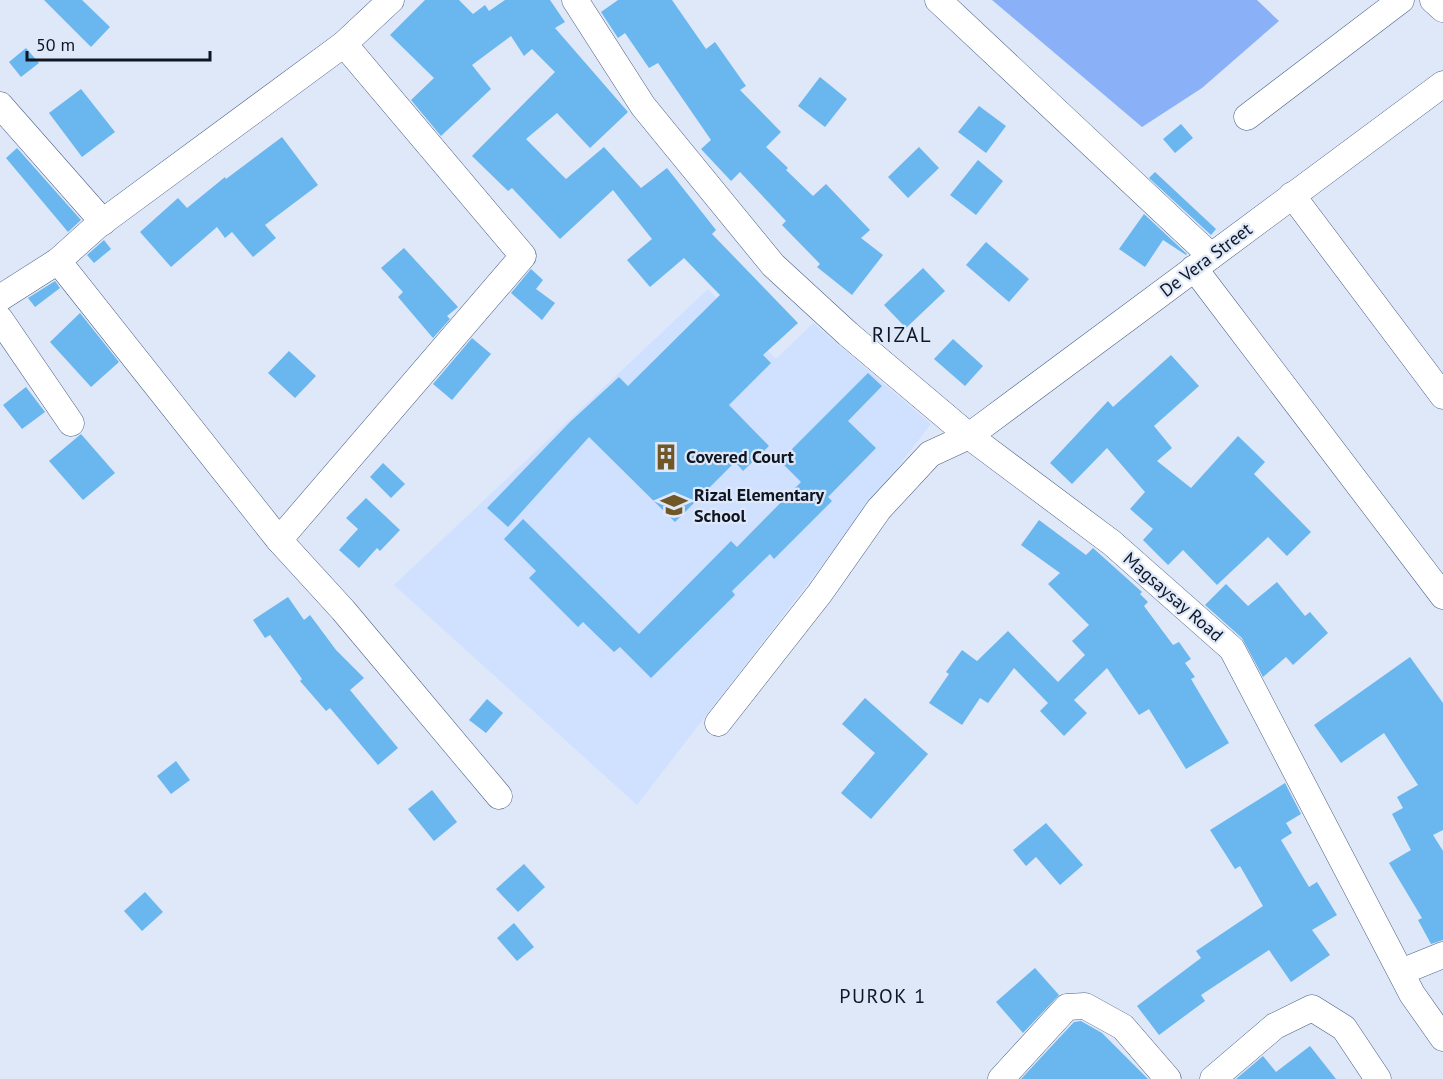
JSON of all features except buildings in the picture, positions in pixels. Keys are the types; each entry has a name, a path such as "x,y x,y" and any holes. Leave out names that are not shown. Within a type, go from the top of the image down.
{"street":[{"path":"0,297 58,261 103,222 344,44 391,0"},
{"name":"Magsaysay Road","path":"575,0 643,106 773,265 848,334 969,436 1112,543 1232,649 1412,994 1443,1038"},
{"path":"938,0 1202,262 1443,596"},
{"path":"1247,117 1401,0"},
{"path":"1433,0 1443,9"},
{"path":"279,540 523,256 344,44"},
{"name":"De Vera Street","path":"718,723 820,593 879,509 930,454 969,436 1442,86"},
{"path":"0,105 103,222"},
{"path":"1292,195 1443,396"},
{"path":"58,261 279,540 344,610 499,796"},
{"path":"0,319 71,423"},
{"path":"1401,972 1443,956"},
{"path":"1001,1079 1067,1007 1085,1006 1123,1027 1168,1079"},
{"path":"1213,1079 1275,1026 1312,1008 1344,1029 1378,1079"}],"shaded area":[{"name":"Rizal Elementary School","path":"708,289 776,359 813,323 931,424 637,805 394,585"}],"water":[{"path":"992,0 1257,0 1279,21 1202,88 1142,127"}],"place":[{"name":"Covered Court","path":"666,457"},
{"name":"Rizal Elementary School","path":"674,505"}],"district":[{"name":"RIZAL","path":"902,335"},
{"name":"PUROK 1","path":"883,996"}]}
